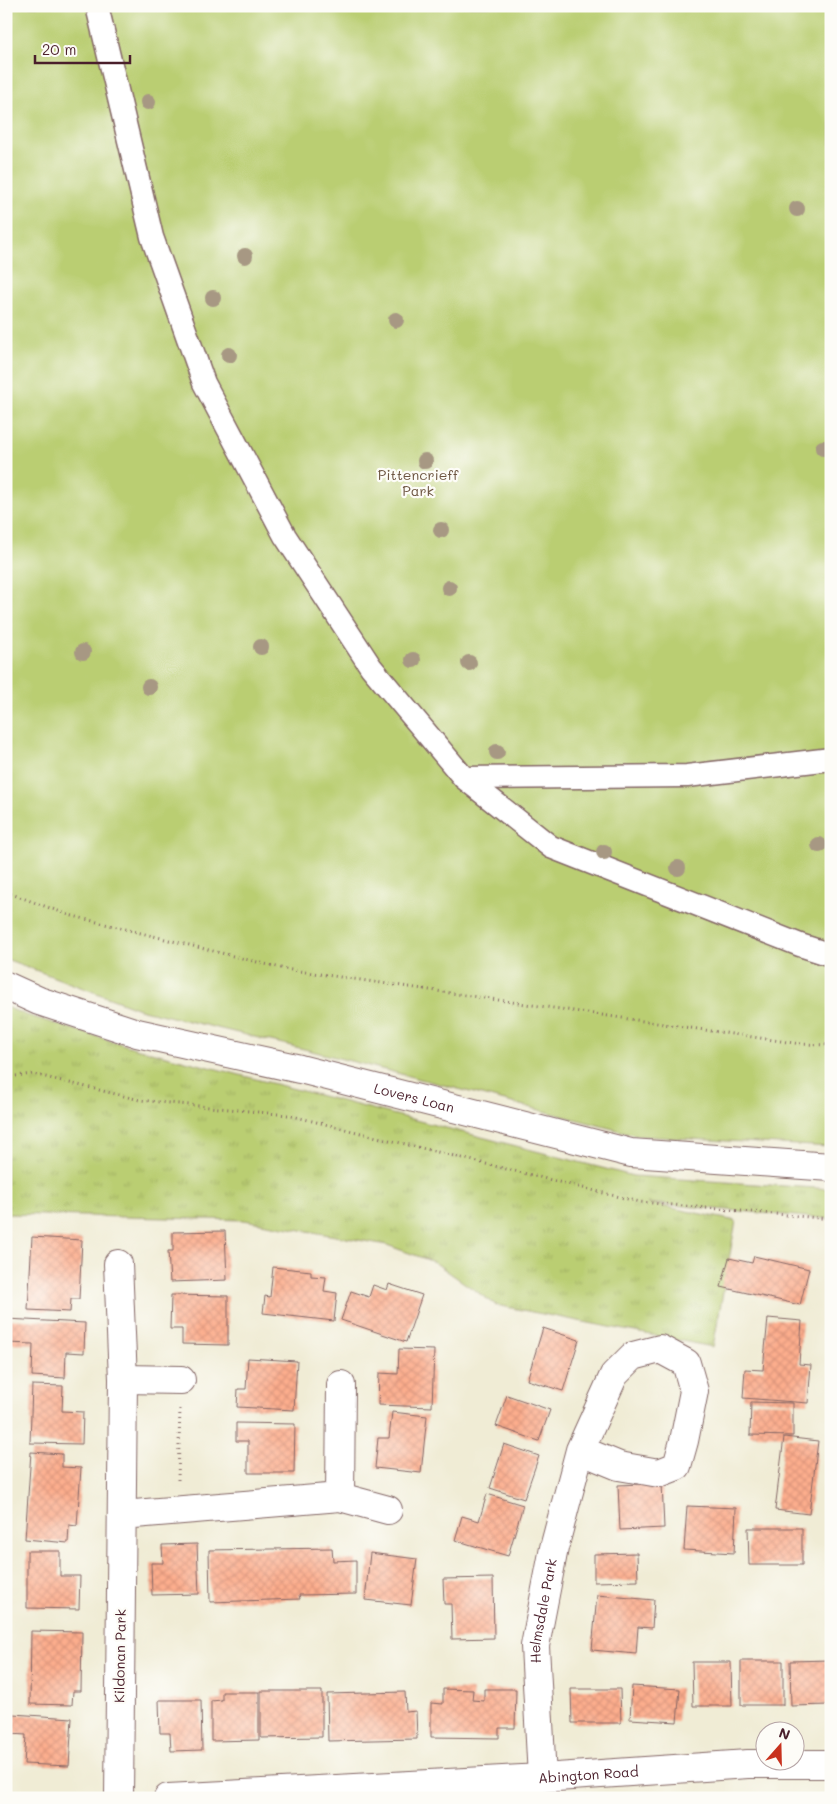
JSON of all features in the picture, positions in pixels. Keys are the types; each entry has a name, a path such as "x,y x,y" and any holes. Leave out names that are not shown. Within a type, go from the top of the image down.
{"street":[{"path":"97,6 152,236 204,383 285,536 371,668 464,778 551,846 800,945 831,955"},
{"path":"464,778 687,776 831,759"},
{"name":"Lovers Loan","path":"6,986 40,1001 137,1033 300,1070 631,1153 831,1167"},
{"name":"Kildonan Park","path":"118,1264 123,1379 119,1798"},
{"name":"Helmsdale Park","path":"542,1778 535,1646 554,1548 580,1450 614,1375 633,1356 660,1349 686,1363 694,1391 684,1441 676,1466 659,1473 619,1466 580,1450"},
{"path":"123,1379 181,1380"},
{"path":"340,1497 341,1385"},
{"path":"122,1515 340,1497 388,1510"},
{"name":"Abington Road","path":"168,1798 542,1778 748,1764 831,1764"}],"path":[{"path":"6,892 69,914 285,969 801,1044 831,1045"},
{"path":"6,1077 33,1074 140,1100 288,1116 640,1202 831,1219"},
{"path":"177,1510 181,1380"}],"green space":[{"name":"Pittencrieff Park","path":"6,6 831,6 831,1147 640,1136 308,1050 139,1009 6,959"},
{"path":"6,1007 26,1015 135,1048 633,1176 831,1189 831,1219 647,1203 736,1221 713,1347 496,1305 434,1262 387,1245 244,1220 6,1214"}],"building":[{"path":"225,1231 227,1280 170,1282 168,1251 173,1251 173,1232"},
{"path":"32,1237 82,1240 79,1299 71,1299 70,1312 28,1310"},
{"path":"754,1256 809,1269 800,1305 721,1287 729,1258 752,1263"},
{"path":"273,1267 311,1271 311,1276 326,1277 324,1291 337,1293 334,1321 263,1313 265,1296 270,1297"},
{"path":"389,1284 422,1295 406,1342 341,1320 351,1291 369,1297 373,1285 387,1290"},
{"path":"171,1295 228,1296 228,1345 182,1344 182,1329 170,1329"},
{"path":"768,1318 802,1321 799,1364 811,1365 808,1403 743,1398 745,1369 763,1370"},
{"path":"6,1319 85,1323 84,1353 66,1352 65,1378 32,1376 33,1344 6,1343"},
{"path":"543,1328 579,1340 563,1391 527,1380"},
{"path":"399,1349 434,1350 432,1407 378,1405 379,1373 398,1374"},
{"path":"248,1358 297,1361 294,1410 237,1407 238,1389 246,1389"},
{"path":"32,1385 63,1386 62,1411 83,1412 82,1444 30,1443"},
{"path":"507,1395 550,1410 539,1441 496,1426"},
{"path":"751,1402 793,1403 793,1436 750,1435"},
{"path":"392,1412 427,1416 421,1473 375,1468 378,1438 389,1438"},
{"path":"236,1423 295,1424 294,1473 248,1473 248,1441 236,1441"},
{"path":"784,1437 818,1441 809,1514 775,1510"},
{"path":"504,1444 539,1456 524,1499 490,1488"},
{"path":"31,1452 62,1454 62,1467 81,1468 77,1526 69,1525 68,1543 25,1539"},
{"path":"662,1483 664,1528 620,1530 618,1485"},
{"path":"487,1494 523,1505 508,1556 455,1540 462,1516 479,1521"},
{"path":"687,1506 736,1508 734,1553 684,1550"},
{"path":"748,1528 802,1528 802,1565 749,1565"},
{"path":"197,1544 199,1594 152,1595 151,1563 163,1563 162,1545"},
{"path":"332,1548 333,1561 356,1560 356,1594 299,1595 300,1599 210,1602 209,1550"},
{"path":"27,1551 60,1551 60,1576 80,1576 79,1609 27,1608"},
{"path":"370,1553 417,1559 411,1605 365,1600"},
{"path":"637,1553 638,1581 594,1582 594,1554"},
{"path":"493,1578 494,1638 452,1639 451,1604 444,1604 443,1579"},
{"path":"597,1595 654,1600 652,1628 638,1627 636,1654 592,1650"},
{"path":"31,1631 82,1632 81,1691 73,1691 72,1705 30,1704"},
{"path":"830,1660 830,1705 791,1706 790,1661"},
{"path":"741,1661 783,1661 783,1705 741,1705"},
{"path":"692,1662 731,1662 732,1706 693,1706"},
{"path":"632,1686 680,1689 677,1722 630,1719"},
{"path":"443,1689 473,1690 472,1700 484,1701 484,1689 516,1689 515,1728 499,1728 499,1738 431,1737 431,1703 443,1704"},
{"path":"571,1689 620,1689 621,1723 572,1723"},
{"path":"261,1691 322,1691 322,1737 261,1738"},
{"path":"222,1692 259,1692 259,1740 211,1741 211,1701 222,1700"},
{"path":"405,1692 406,1712 416,1711 417,1739 328,1741 327,1694"},
{"path":"159,1700 201,1700 202,1750 171,1751 170,1733 160,1733"},
{"path":"13,1714 72,1718 69,1766 24,1764 26,1735 11,1734"}]}
